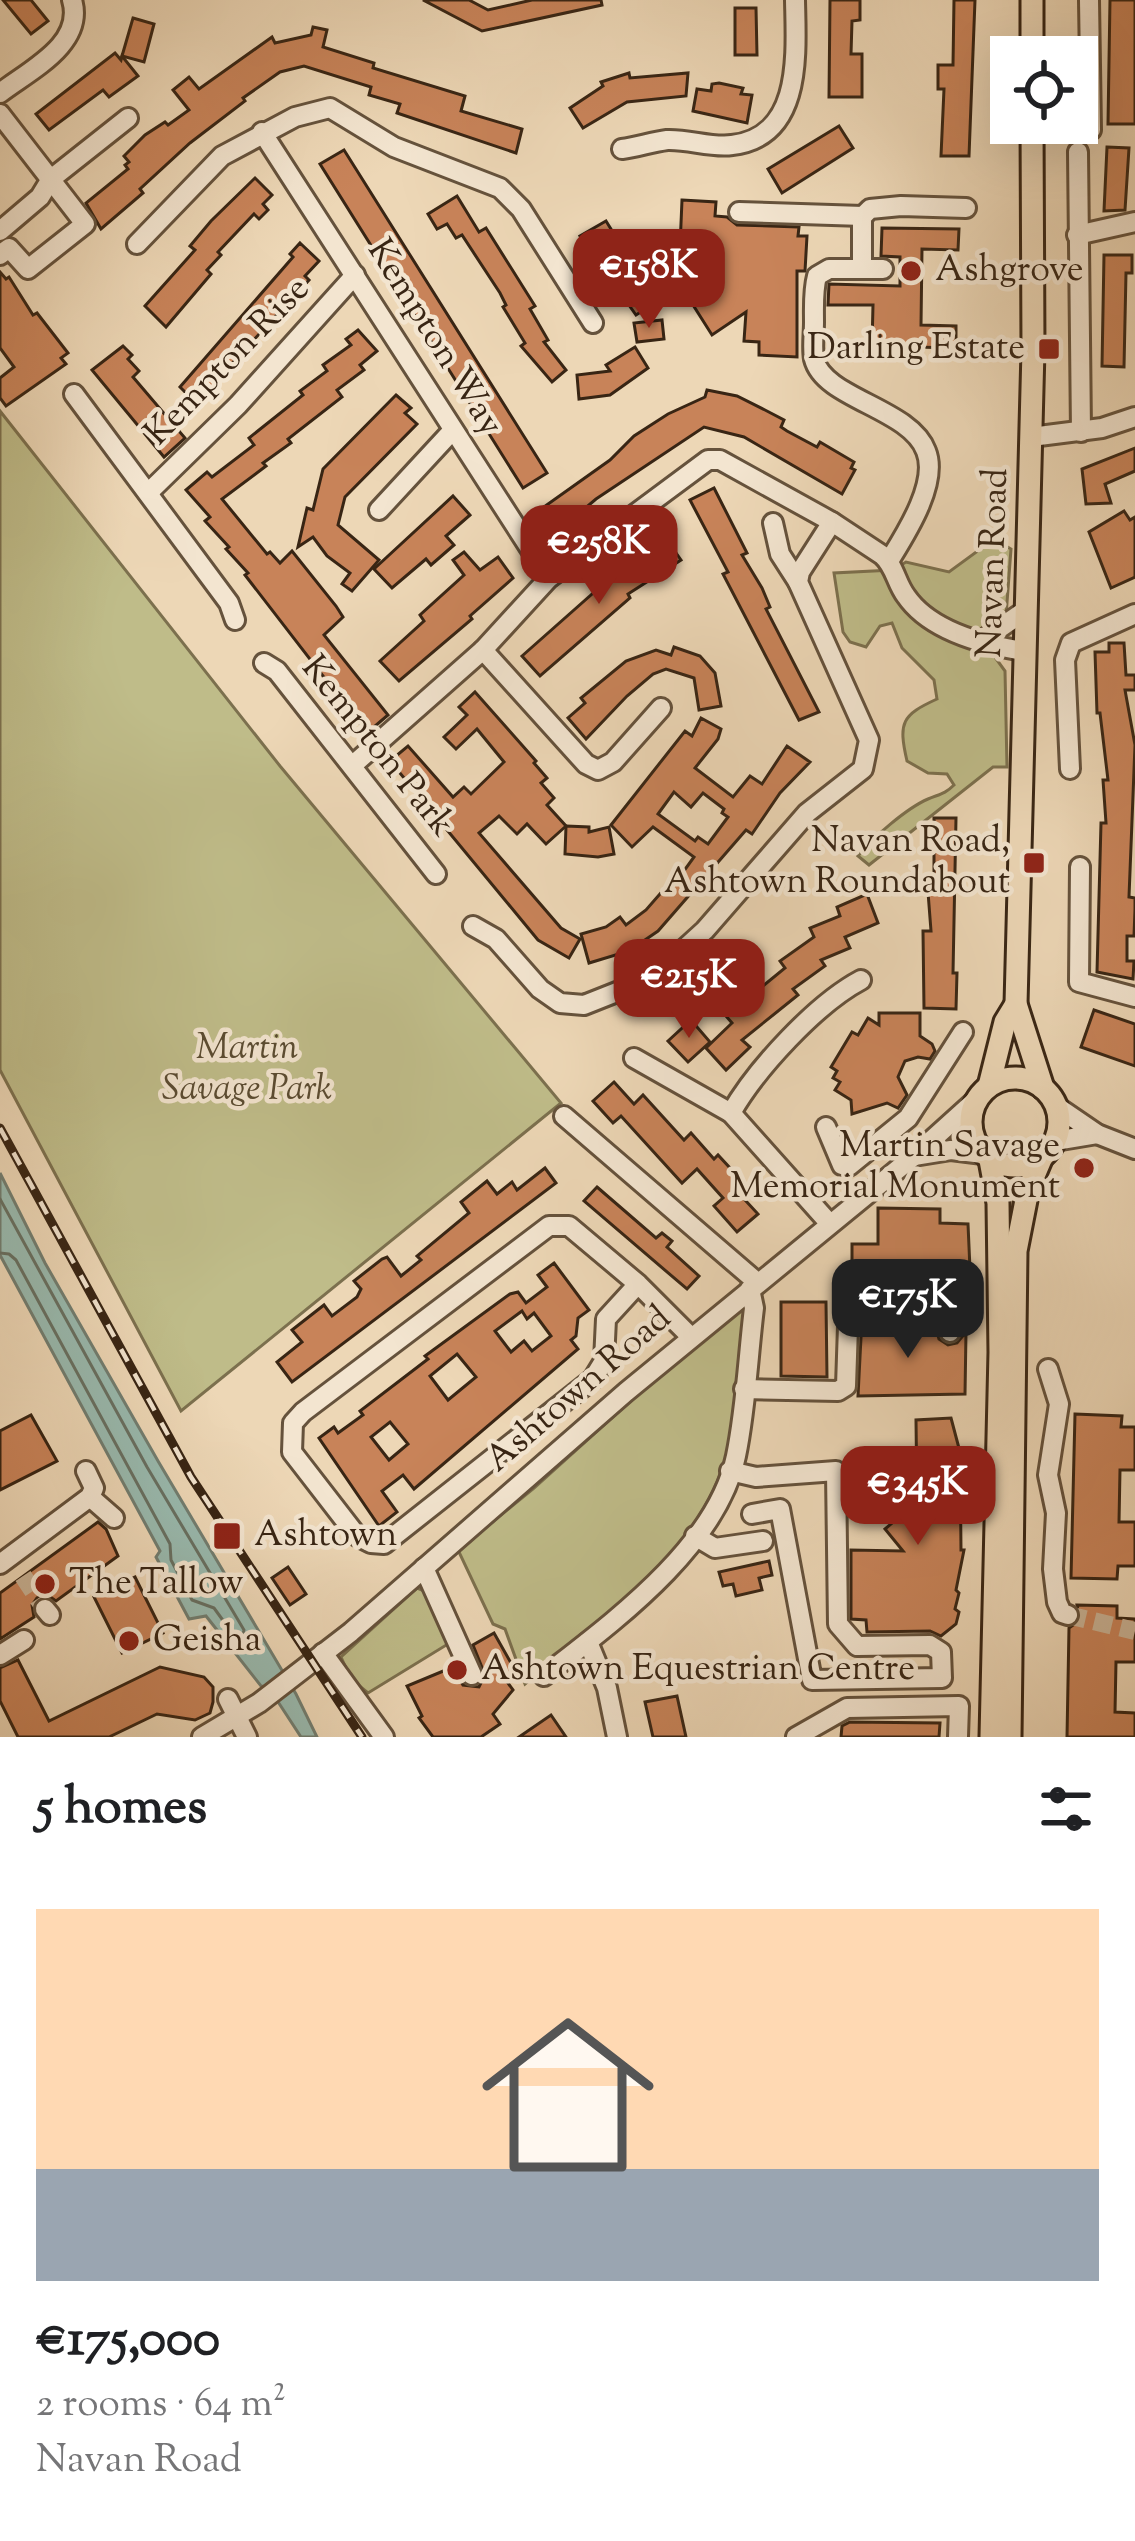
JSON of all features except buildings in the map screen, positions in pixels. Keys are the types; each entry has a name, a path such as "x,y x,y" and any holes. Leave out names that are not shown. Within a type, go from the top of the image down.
{"main road":[{"path":"1031,0 1032,36"},
{"name":"Navan Road","path":"1032,144 1031,437 1016,1004 1050,1097"},
{"name":"Navan Road","path":"982,1093 1005,1022 1016,1004"},
{"path":"991,1737 1000,1352 998,1203 987,1157 970,1124 982,1093 1013,1078 1028,1080 1050,1097 1059,1123 1028,1190 1016,1251 1010,1737"},
{"path":"987,1157 1015,1167 1049,1149"}],"street":[{"path":"0,93 58,49 69,35 74,23 72,0"},
{"path":"622,149 665,140 738,145 767,132 789,100 796,64 795,0"},
{"path":"1089,0 1090,36"},
{"path":"137,244 221,156 262,132 312,110 330,108 394,146 500,188 521,209 593,323"},
{"path":"0,115 85,224 28,269 9,248 0,254"},
{"path":"0,231 40,196 51,178 128,118"},
{"name":"Kempton Way","path":"262,132 549,578"},
{"path":"1078,152 1081,432"},
{"path":"739,212 863,216 878,206 966,208"},
{"path":"862,268 863,216"},
{"path":"1077,235 1135,222"},
{"path":"884,269 830,269 817,276 815,363 827,378 905,425 926,451 928,477 915,519 889,561"},
{"name":"Kempton Rise","path":"148,493 238,404 355,275"},
{"path":"74,394 230,603 235,620"},
{"path":"1031,437 1081,432 1135,417"},
{"path":"379,510 453,430"},
{"path":"354,764 483,650 549,578 708,460 720,460 832,522 889,561 905,595 924,616 955,632 1024,651"},
{"path":"798,582 832,522"},
{"path":"473,926 496,939 540,989 560,1003 584,1005 637,984 660,971 705,930 807,813 863,769 869,740 798,582 780,554 773,523"},
{"path":"984,639 1026,610"},
{"path":"1070,769 1065,660 1071,643 1135,614"},
{"path":"483,650 586,764 598,770 613,762 661,708"},
{"name":"Kempton Park","path":"264,664 278,671 436,874"},
{"path":"1080,867 1079,982 1135,997"},
{"path":"731,1113 744,1090 784,1048 828,1003 861,980"},
{"path":"826,1127 842,1165 855,1160 908,1118 963,1032"},
{"path":"634,1058 731,1113 830,1224"},
{"name":"Ashtown Road","path":"231,1708 269,1696 291,1680 691,1337 914,1156 982,1093"},
{"path":"1050,1097 1097,1135 1135,1149"},
{"path":"544,1676 668,1571 712,1515 730,1472 754,1308 754,1286 564,1115"},
{"path":"1049,1149 1097,1135"},
{"path":"914,1156 951,1150 987,1157"},
{"path":"855,1160 877,1185"},
{"path":"638,1284 606,1319 604,1361 593,1379 385,1544 357,1535 292,1452 293,1424 303,1412 549,1226 569,1226 638,1284 691,1337"},
{"path":"744,1389 838,1391 846,1386 849,1296 952,1296 950,1332"},
{"path":"1048,1369 1059,1404 1048,1475 1056,1513 1053,1569 1057,1602 1068,1615"},
{"path":"23,1576 5,1560 90,1497 94,1488 86,1471"},
{"path":"730,1472 756,1477 836,1471 838,1624 857,1646 930,1645 941,1652 942,1678 812,1680 780,1509 752,1514"},
{"path":"90,1497 114,1518"},
{"path":"695,1536 715,1548 764,1541"},
{"path":"424,1568 472,1675"},
{"path":"0,1655 24,1640"},
{"path":"588,1642 607,1688 617,1737"},
{"path":"323,1653 384,1737"},
{"path":"796,1737 848,1708 959,1706 958,1737"},
{"path":"202,1737 231,1708 247,1737"}],"green space":[{"name":"Martin Savage Park","path":"0,411 280,766 561,1103 181,1411 0,1070"},
{"path":"994,539 1011,549 1006,616 989,626 994,656 1005,671 1007,767 993,767 869,865 858,856 890,824 954,785 947,774 928,773 907,761 904,748 903,728 910,715 937,699 934,680 902,648 892,623 880,626 866,647 850,642 843,632 834,573 893,570 906,562 949,572"},
{"path":"745,1298 741,1385 733,1435 701,1513 651,1576 525,1684 505,1629 493,1624 458,1550"},
{"path":"417,1588 427,1592 448,1644 368,1693 351,1679 341,1657"}],"water":[{"path":"0,1173 45,1263 317,1737 301,1737 269,1688 261,1686 206,1616 189,1619 156,1557 160,1551 0,1255"}],"tunnel":[{"path":"23,1576 45,1609"},
{"path":"1068,1615 1135,1631"}],"railway":[{"path":"0,1128 191,1477 362,1737"}],"place":[{"name":"Ashgrove","path":"911,271"},
{"name":"Darling Estate","path":"1049,349"},
{"name":"Navan Road, Ashtown Roundabout","path":"1034,863"},
{"name":"Martin Savage Memorial Monument","path":"1084,1168"},
{"name":"Ashtown","path":"227,1536"},
{"name":"The Tallow","path":"45,1584"},
{"name":"Geisha","path":"129,1641"},
{"name":"Ashtown Equestrian Centre","path":"457,1670"}]}
